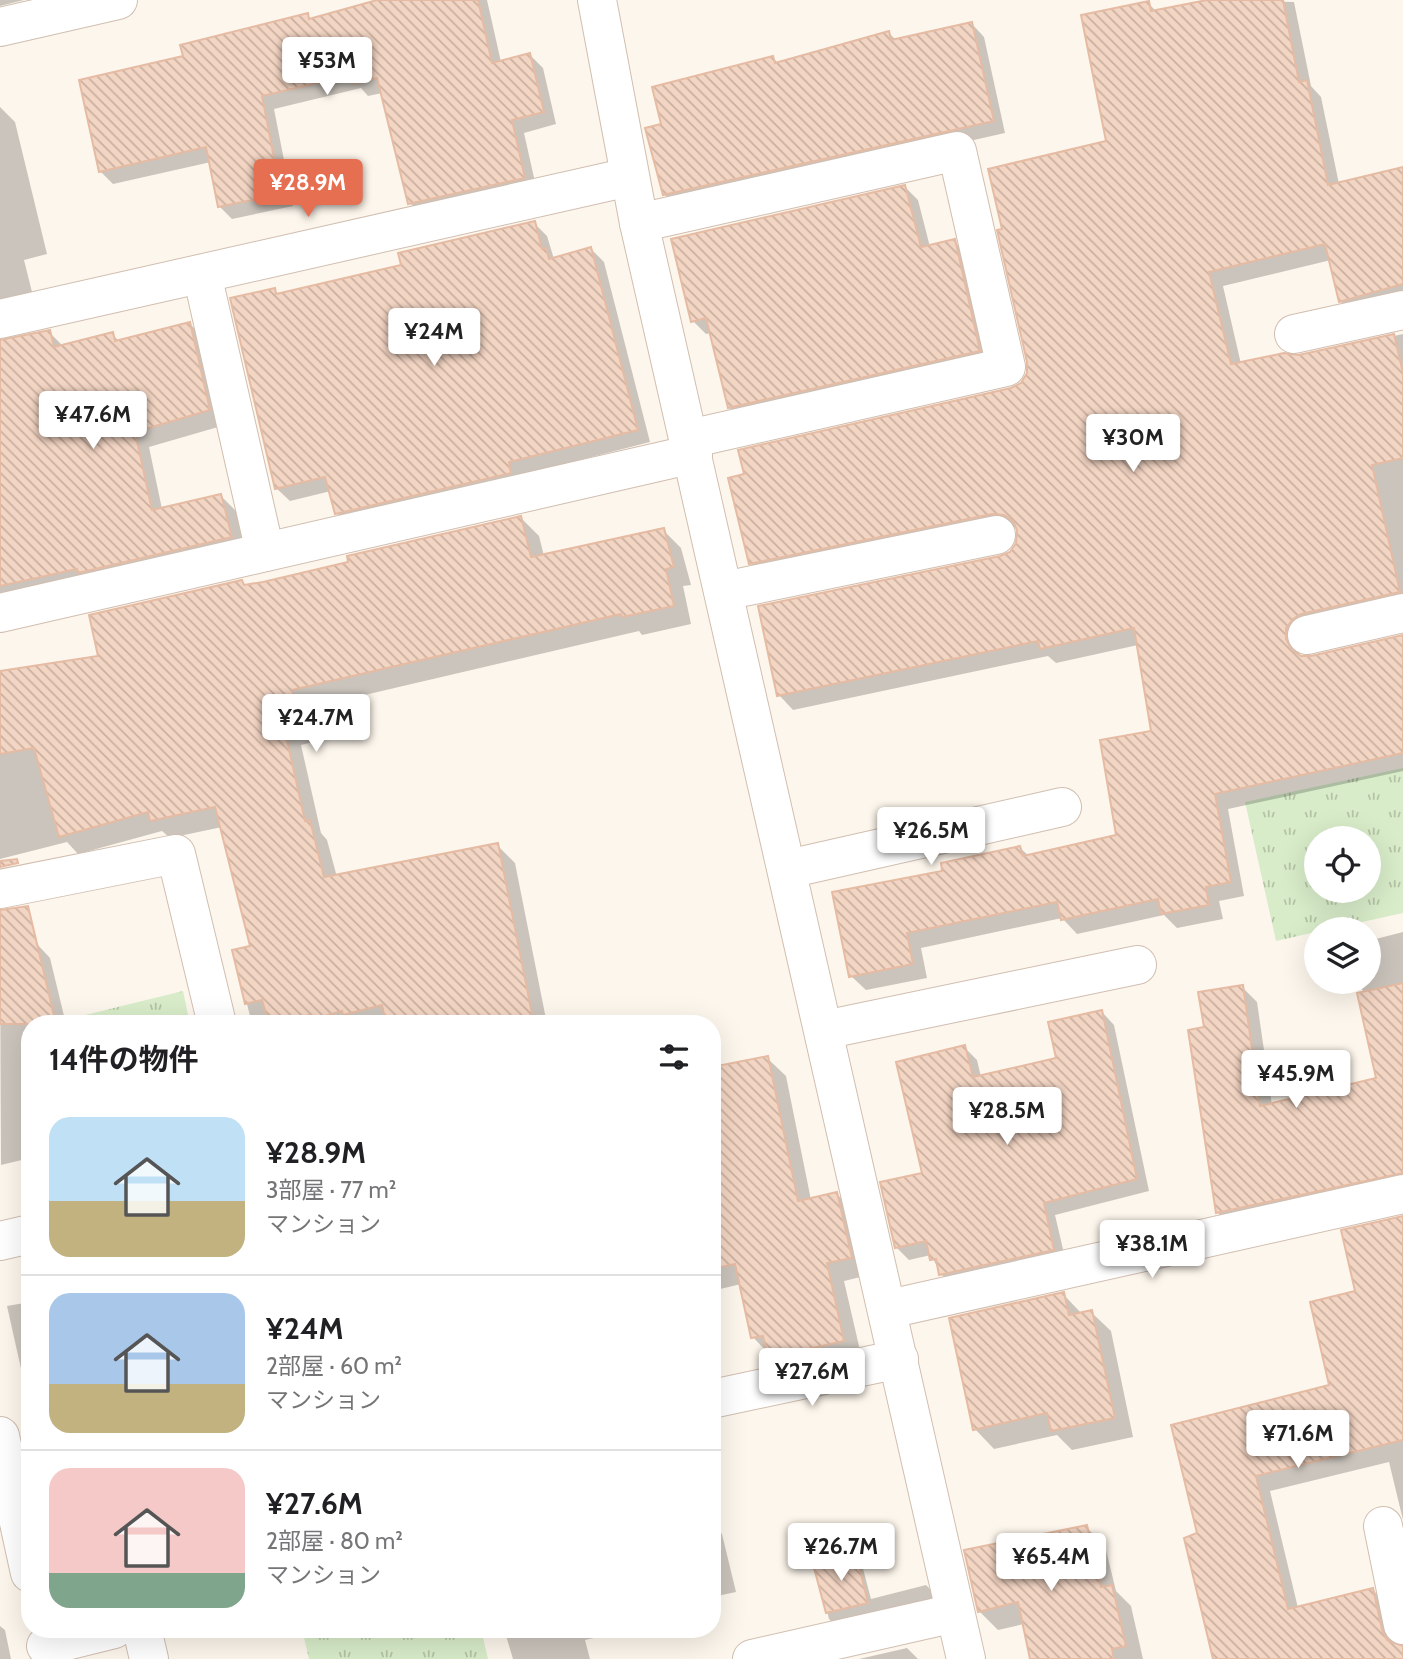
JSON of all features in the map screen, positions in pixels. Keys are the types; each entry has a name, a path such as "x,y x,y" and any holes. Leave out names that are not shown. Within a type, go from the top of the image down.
{"street":[{"path":"0,27 118,0"},
{"path":"597,0 639,223 889,1308 966,1659"},
{"path":"0,613 265,552 1006,367 957,151 639,223"},
{"path":"0,319 629,177"},
{"path":"202,274 265,552"},
{"path":"1294,334 1403,310"},
{"path":"724,591 996,535"},
{"path":"1307,635 1403,612"},
{"path":"788,869 1062,807"},
{"path":"0,888 176,854 215,1015"},
{"path":"824,1030 1137,965"},
{"path":"889,1308 1403,1194"},
{"path":"0,1241 21,1236"},
{"path":"721,1397 900,1359"},
{"path":"0,1436 8,1516 21,1550"},
{"path":"1383,1526 1403,1625"},
{"path":"752,1659 955,1612"},
{"path":"45,1645 75,1638"},
{"path":"144,1638 149,1659"}],"green space":[{"path":"1403,768 1403,913 1381,918 1304,917 1304,935 1276,941 1245,802"},
{"path":"183,991 188,1015 85,1015"},
{"path":"304,1638 483,1638 488,1659 309,1659"}],"building":[{"path":"377,0 478,0 492,63 530,53 544,112 512,120 525,178 408,204 377,78 354,84 352,75 262,96 281,194 218,207 206,147 99,172 79,80 183,56 180,45 308,13 309,19"},
{"path":"1207,0 1283,0 1299,82 1307,80 1328,185 1403,167 1403,284 1339,302 1325,244 1209,272 1231,364 1284,353 1299,355 1394,334 1403,373 1403,458 1372,465 1400,592 1301,614 1286,628 1286,639 1292,650 1301,656 1311,656 1403,635 1403,753 1215,794 1231,882 1206,887 1209,905 1161,914 1158,899 1061,920 1057,902 907,933 913,964 849,977 832,892 942,871 941,863 1020,846 1023,856 1116,835 1100,740 1151,731 1134,628 1040,649 1038,641 777,696 758,606 1000,556 1010,552 1016,543 1017,530 1013,521 1004,515 992,514 749,564 728,478 744,474 738,450 1011,388 1021,383 1027,373 1027,362 997,230 1002,229 988,169 1106,141 1081,15 1149,1 1151,11"},
{"path":"972,22 994,121 663,195 645,128 661,124 652,87 773,56 775,63 889,31 891,40"},
{"path":"905,185 921,247 955,239 980,351 728,408 706,318 691,322 671,239"},
{"path":"535,221 542,249 546,248 549,259 591,247 638,430 509,462 511,473 335,514 325,477 275,489 230,298 275,288 276,294 401,265 398,253"},
{"path":"190,322 210,410 135,432 152,510 221,494 232,537 78,573 77,569 0,586 0,340 50,330 54,347 113,332 115,341"},
{"path":"521,516 531,557 664,528 674,567 666,569 674,606 622,617 621,614 292,690 300,723 284,727 305,821 310,820 324,877 498,843 532,1015 384,1015 382,1005 343,1015 342,1011 328,1015 266,1015 262,1000 245,1004 232,950 250,946 215,807 150,821 148,812 59,837 34,748 0,754 0,671 98,656 89,615 242,580 244,585 263,582 348,562 347,556"},
{"path":"17,859 18,863 0,867 0,861"},
{"path":"28,906 54,1015 21,1015 21,1024 0,1024 0,910"},
{"path":"1403,983 1403,1173 1216,1213 1188,1030 1204,1027 1198,992 1243,985 1260,1106 1376,1078 1357,994 1381,994 1381,988"},
{"path":"1102,1010 1137,1179 1044,1203 1054,1250 939,1275 936,1259 930,1260 926,1241 895,1248 880,1182 922,1173 896,1062 965,1045 973,1077 1056,1058 1048,1022"},
{"path":"768,1056 798,1201 837,1192 852,1258 827,1263 844,1341 768,1358 763,1336 751,1338 735,1264 721,1267 721,1065"},
{"path":"1403,1216 1403,1440 1256,1476 1288,1609 1373,1588 1382,1630 1387,1640 1403,1646 1403,1659 1213,1659 1184,1538 1197,1533 1171,1425 1329,1385 1310,1302 1355,1291 1341,1230"},
{"path":"1064,1292 1069,1315 1092,1310 1115,1418 1051,1431 1047,1413 973,1430 949,1318"},
{"path":"1087,1525 1101,1587 1112,1585 1126,1646 1112,1649 1114,1659 1030,1659 1018,1602 978,1612 964,1550"},
{"path":"856,1553 868,1603 826,1613 813,1564"}]}
